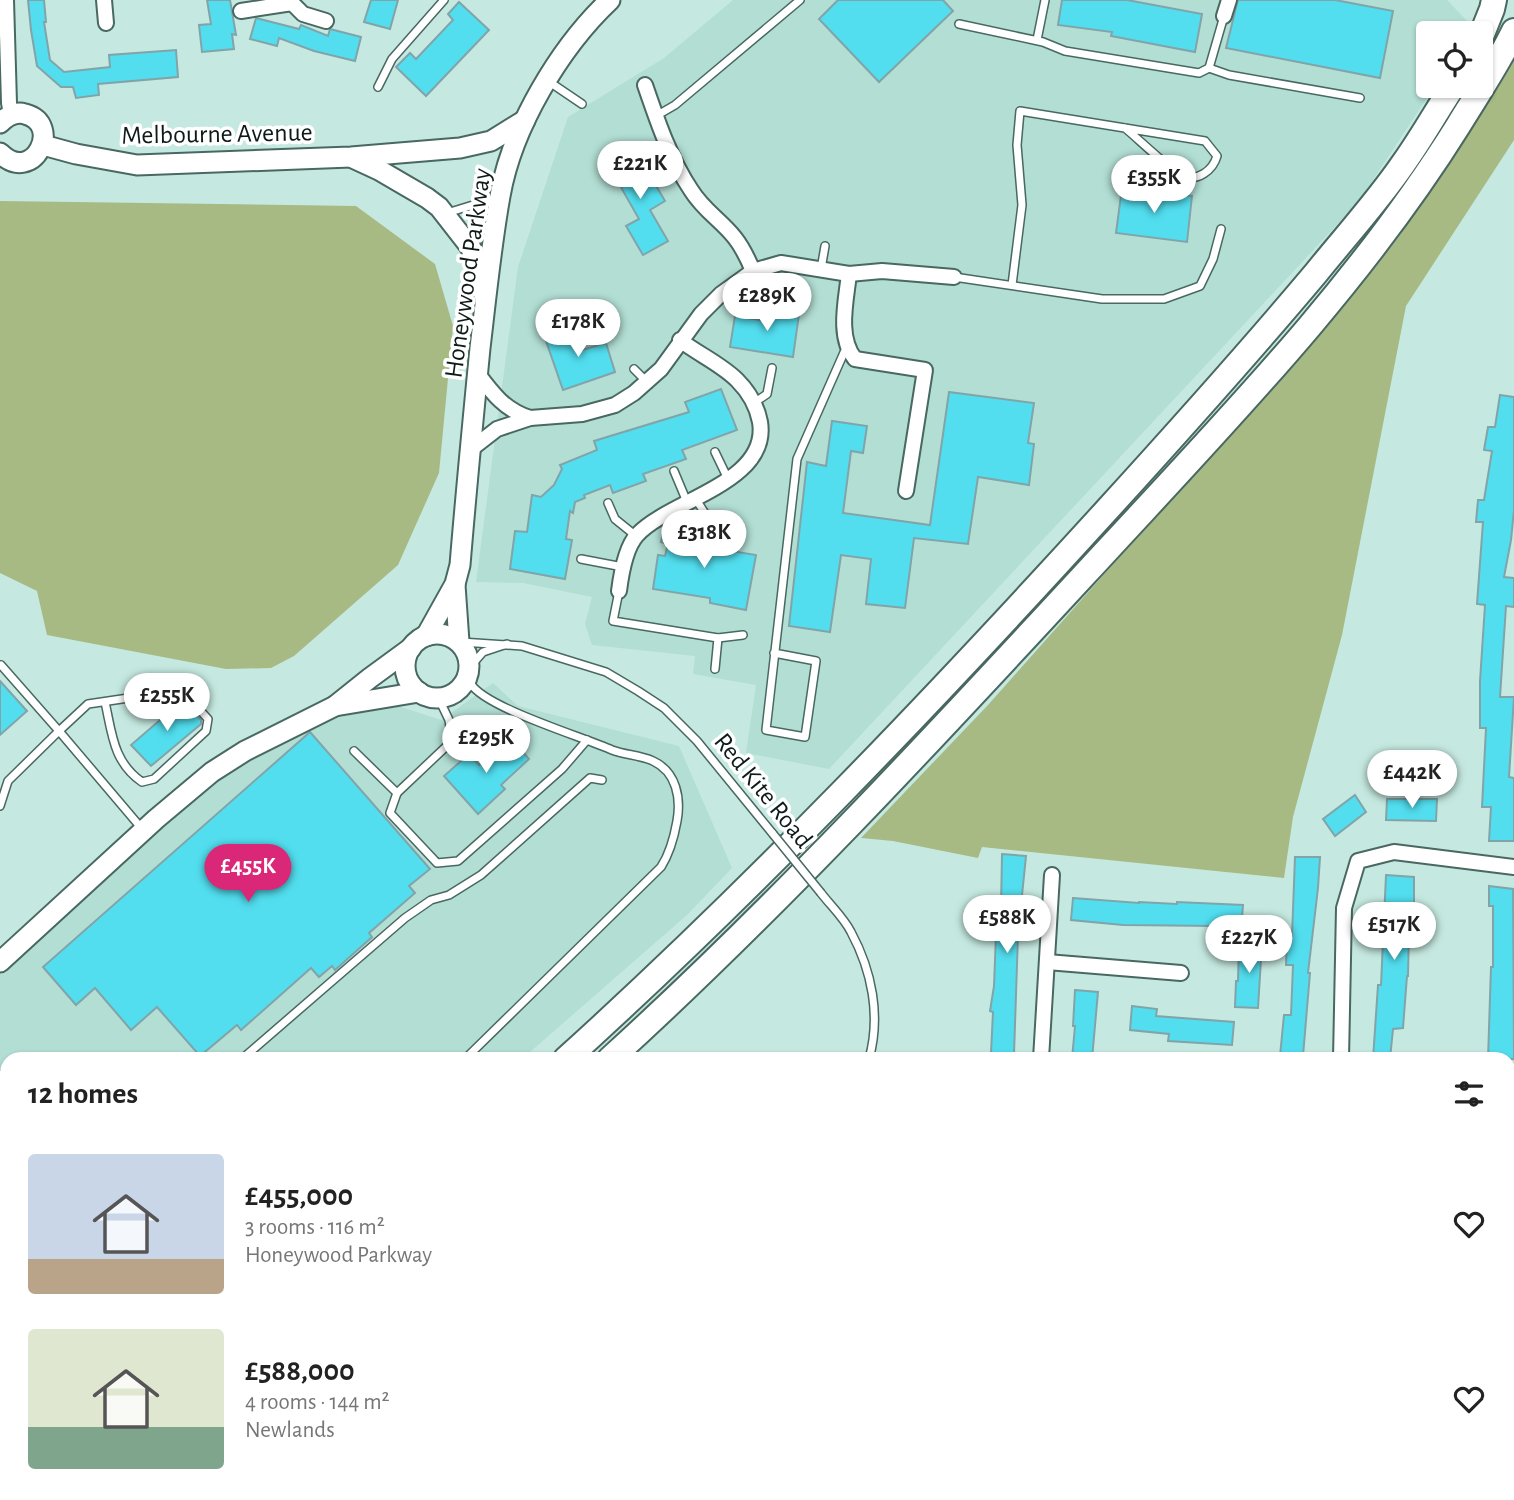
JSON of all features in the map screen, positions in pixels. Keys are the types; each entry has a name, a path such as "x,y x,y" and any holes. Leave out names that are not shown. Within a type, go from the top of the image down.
{"highway":[{"path":"1487,21 1493,4"},
{"path":"618,1052 776,900 870,804 1266,378 1338,292 1426,177 1511,38"},
{"path":"574,1052 753,883 861,774 1040,584 1246,357 1403,165 1445,98"}],"street":[{"path":"6,0 9,103 6,118"},
{"path":"104,0 106,23"},
{"name":"Honeywood Parkway","path":"0,962 144,830 212,772 335,706 418,642 455,584 460,565 485,300 499,196 524,120 547,80 580,33 610,0"},
{"path":"1224,16 1229,0"},
{"path":"241,11 292,2 303,13 326,21"},
{"path":"645,85 689,188 708,213 734,236 753,271"},
{"path":"0,153 8,160 25,162 33,159 43,145 42,129 33,117 19,113 6,118"},
{"name":"Melbourne Avenue","path":"43,145 137,165 351,157 460,148 491,141 524,120"},
{"name":"Melbourne Avenue","path":"351,157 428,198 444,214 471,248 485,300"},
{"path":"470,450 497,429 530,418 582,415 615,405 648,383 680,340 721,294 753,271 781,263 849,274 882,271 954,277"},
{"path":"849,274 844,318 846,348 855,359 925,370 906,491"},
{"path":"618,591 623,567 636,536 651,523 728,479 749,464 757,450 761,425 754,403 735,379 680,340"},
{"path":"478,374 499,402 530,418"},
{"name":"Honeywood Parkway","path":"455,584 459,642"},
{"path":"443,635 459,642 465,650 469,668 463,685 447,697 428,695 406,674 407,657 418,642 443,635"},
{"name":"Honeywood Parkway","path":"335,706 428,695"},
{"path":"1341,1052 1344,908 1358,861 1394,852 1514,867"},
{"path":"1041,1052 1052,875"},
{"path":"1047,962 1181,973"}],"lane":[{"path":"379,87 392,60 444,0"},
{"path":"656,116 675,105 800,0"},
{"path":"1037,40 1045,0"},
{"path":"1209,68 1224,16"},
{"path":"959,24 1037,40 1066,51 1189,72 1199,73 1209,68 1229,75 1360,99"},
{"path":"547,80 582,104"},
{"path":"1012,285 1022,205 1017,145 1020,111 1125,128 1205,141 1217,156 1214,165 1209,172 1182,176 1125,128"},
{"path":"444,214 499,196"},
{"path":"954,277 1102,299 1164,299 1200,286 1213,259 1221,229"},
{"path":"821,270 825,246"},
{"path":"774,653 816,661 805,737 766,730 774,653 797,459 846,348"},
{"path":"754,403 767,394 772,368"},
{"path":"635,369 648,383"},
{"path":"715,452 728,479"},
{"path":"674,471 691,500 721,538"},
{"path":"608,503 615,519 636,536"},
{"path":"581,559 623,567"},
{"path":"618,591 613,621 718,638 743,635"},
{"path":"715,669 718,638"},
{"name":"Red Kite Road","path":"459,642 522,646 606,672 664,708 697,741 850,930 866,964 874,1000 874,1039 871,1052"},
{"path":"472,1052 660,867 673,840 679,806 677,788 668,773 656,762 615,751 505,708 480,693 470,682 469,668 483,652 508,645"},
{"path":"1,666 144,830"},
{"path":"0,806 8,781 88,704 169,692 187,696 208,719 206,731 154,779 142,782 117,756 105,702"},
{"path":"428,695 449,720 452,741 397,793 390,813 437,863 458,861 562,769 587,740"},
{"path":"354,751 397,793"},
{"path":"250,1052 405,918 431,900 449,895 481,874 590,778 603,780"}],"shaded area":[{"path":"733,0 1447,0 1467,21 1416,21 1416,98 1427,98 1359,201 829,769 746,753 756,685 693,674 695,656 592,645 585,624 592,597 523,583 476,582 518,267 568,117 664,58"},
{"path":"493,683 518,706 679,746 732,868 687,915 530,1052 0,1052 0,962 156,819 283,732 392,704 441,720"}],"green space":[{"path":"1514,57 1514,140 1406,306 1342,635 1293,817 1284,878 982,847 978,858 893,841 861,838 988,705 1358,288 1400,235 1488,98 1493,98 1493,90"},
{"path":"0,201 356,206 435,264 453,326 439,473 398,565 294,656 271,668 226,669 47,635 37,591 0,573"}],"building":[{"path":"28,0 44,0 44,22 50,60 64,72 110,67 109,55 176,50 178,77 98,84 99,95 76,98 73,87 61,87 37,66"},
{"path":"207,0 230,0 236,35 232,34 234,49 202,52 199,25 211,24"},
{"path":"371,0 398,0 390,29 364,22"},
{"path":"838,0 943,0 953,11 879,82 819,19"},
{"path":"1062,0 1127,0 1202,14 1195,52 1111,36 1112,32 1058,25"},
{"path":"1238,0 1335,0 1393,11 1380,78 1226,48"},
{"path":"459,2 489,30 426,96 396,67 410,53 416,59 453,20 448,14"},
{"path":"256,18 299,29 301,25 328,36 330,29 361,37 355,61 314,51 279,38 277,46 250,39"},
{"path":"635,150 665,201 650,210 668,241 643,255 626,226 639,219 609,166"},
{"path":"1122,188 1192,196 1187,242 1116,233"},
{"path":"763,308 799,314 793,357 730,347 735,316 760,320"},
{"path":"574,327 582,350 606,343 615,372 563,390 545,338"},
{"path":"721,389 737,430 682,450 686,459 643,474 646,481 613,493 610,485 584,495 585,498 575,502 573,513 570,511 566,539 572,540 565,579 510,569 515,531 527,532 532,495 541,497 554,485 562,469 560,465 597,450 594,441 689,412 685,402"},
{"path":"949,392 1034,403 1028,443 1034,444 1029,485 978,477 968,544 914,538 905,608 866,604 871,559 841,555 830,632 789,626 807,462 826,466 832,421 867,426 863,453 851,451 843,513 930,525"},
{"path":"1500,395 1514,397 1514,510 1504,577 1514,578 1514,607 1506,606 1500,697 1514,697 1509,777 1514,778 1514,841 1489,841 1491,807 1482,807 1486,728 1480,728 1480,681 1485,605 1477,604 1483,522 1476,522 1478,500 1484,500 1492,451 1484,450 1488,427 1495,427"},
{"path":"664,527 697,532 695,545 756,555 746,610 710,603 710,598 653,589 658,555 665,556 668,544 661,542"},
{"path":"0,681 27,711 0,735"},
{"path":"182,701 201,720 201,724 151,766 131,745"},
{"path":"310,732 430,869 409,886 415,893 369,933 372,937 335,970 332,966 319,977 311,968 241,1030 237,1025 205,1052 196,1052 157,1007 131,1030 95,988 76,1005 43,967"},
{"path":"510,738 529,759 501,785 505,789 478,814 444,776 469,754 479,765"},
{"path":"1355,795 1366,812 1335,836 1323,819"},
{"path":"1387,799 1437,799 1436,821 1386,820"},
{"path":"1002,854 1026,856 1018,935 1014,1052 991,1052 993,1012 990,1011 994,986 997,908 1001,908"},
{"path":"1295,857 1320,857 1303,1052 1280,1052 1284,1015 1291,1015 1293,965 1286,965 1287,936 1292,936"},
{"path":"1386,875 1414,877 1414,913 1412,931 1409,931 1403,1028 1393,1029 1391,1052 1373,1052 1378,985 1381,985"},
{"path":"1489,886 1513,889 1514,1052 1488,1052 1493,967 1493,906 1489,906"},
{"path":"1073,898 1139,903 1243,905 1241,930 1216,926 1123,925 1071,920"},
{"path":"1239,943 1262,943 1258,1008 1235,1007"},
{"path":"1075,990 1098,992 1093,1052 1073,1052"},
{"path":"1132,1006 1157,1009 1156,1016 1234,1022 1232,1045 1168,1041 1169,1034 1130,1030"}]}
